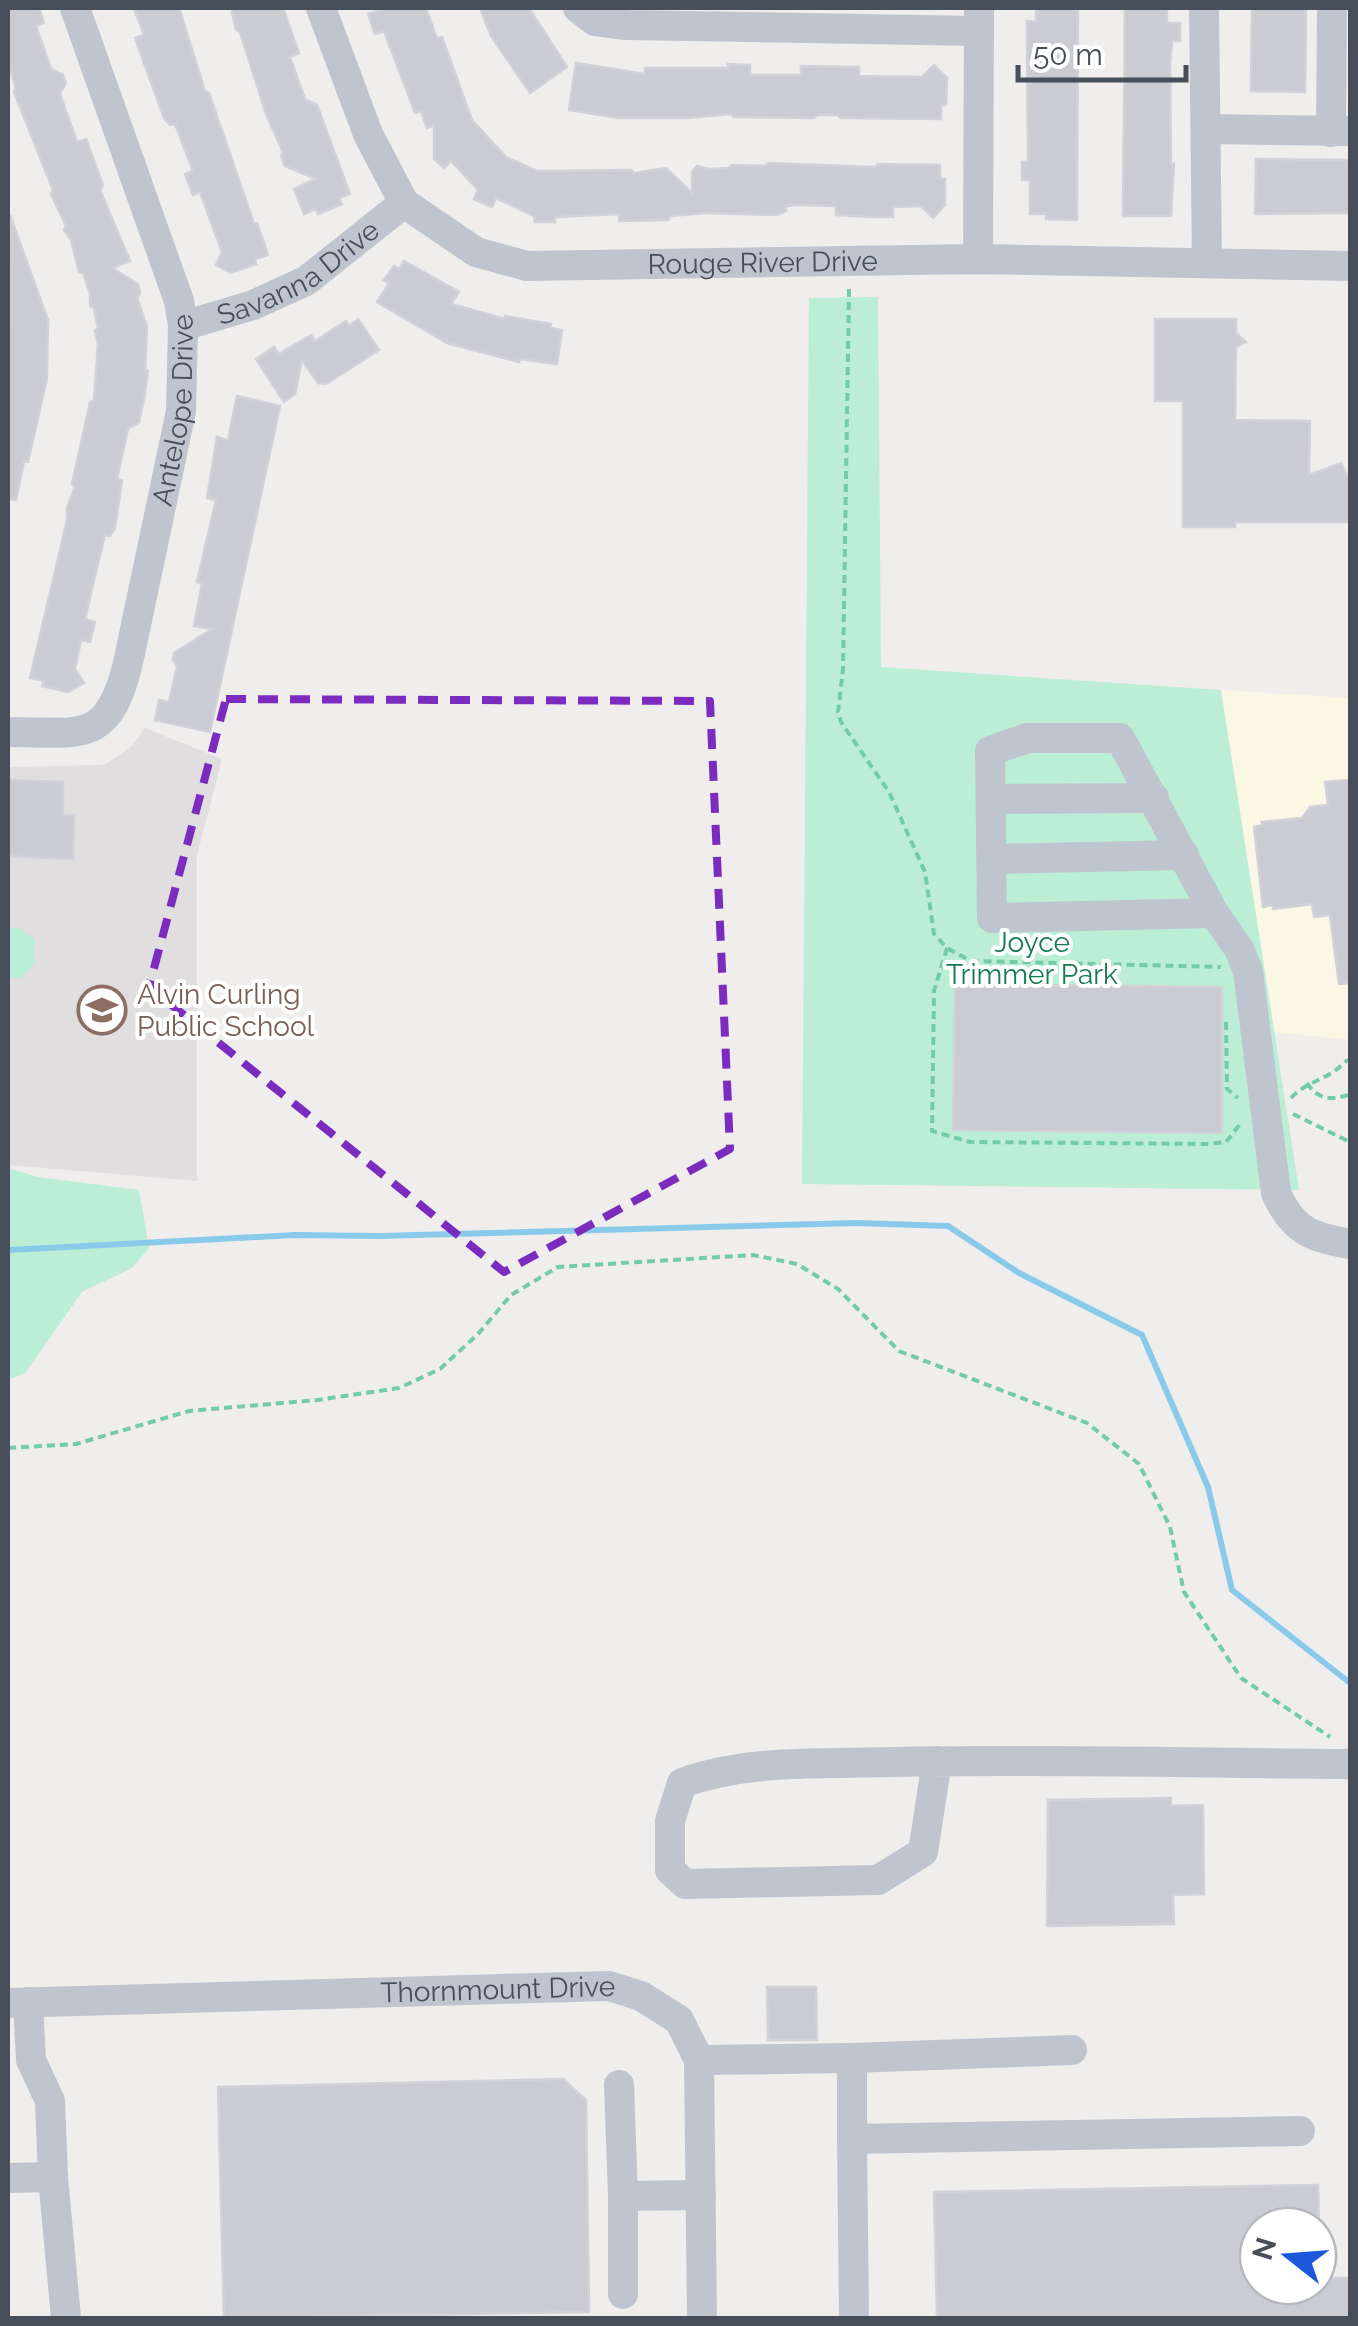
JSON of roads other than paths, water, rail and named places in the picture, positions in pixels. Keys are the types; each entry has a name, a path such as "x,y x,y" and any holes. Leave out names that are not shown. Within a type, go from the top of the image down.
{"street":[{"name":"Antelope Drive","path":"8,732 84,732 108,716 116,702 128,663 181,411 183,326 168,264 75,8"},
{"name":"Rouge River Drive","path":"321,8 368,134 404,202 476,252 527,266 978,259 1350,266"},
{"path":"578,8 595,21 626,25 979,19 978,259"},
{"path":"1204,8 1207,263"},
{"path":"1206,129 1341,132 1332,8"},
{"name":"Savanna Drive","path":"183,326 253,305 306,281 404,202"},
{"path":"1214,912 992,918 990,751 1028,738 1120,738 1248,971 1276,1193 1286,1216 1303,1232 1350,1244"},
{"path":"991,799 1154,798"},
{"path":"992,859 1184,856"},
{"path":"936,1761 923,1852 878,1880 684,1884 670,1870 670,1821 682,1783 714,1771 780,1764 936,1761 1346,1754"},
{"name":"Thornmount Drive","path":"18,2003 610,1986 640,1996 680,2020 698,2060 702,2318"},
{"path":"18,2003 30,2060 50,2101 66,2318"},
{"path":"698,2060 1072,2050"},
{"path":"852,2058 854,2318"},
{"path":"619,2085 624,2294"},
{"path":"852,2139 1300,2131"},
{"path":"8,2178 54,2177"},
{"path":"623,2196 700,2194"}],"waterway":[{"path":"8,1250 295,1235 857,1223 948,1226 1019,1273 1142,1335 1208,1487 1232,1590 1350,1683"}],"place":[{"name":"Alvin Curling Public School","path":"102,1010"}],"park label":[{"name":"Joyce Trimmer Park","path":"1032,958"}]}
